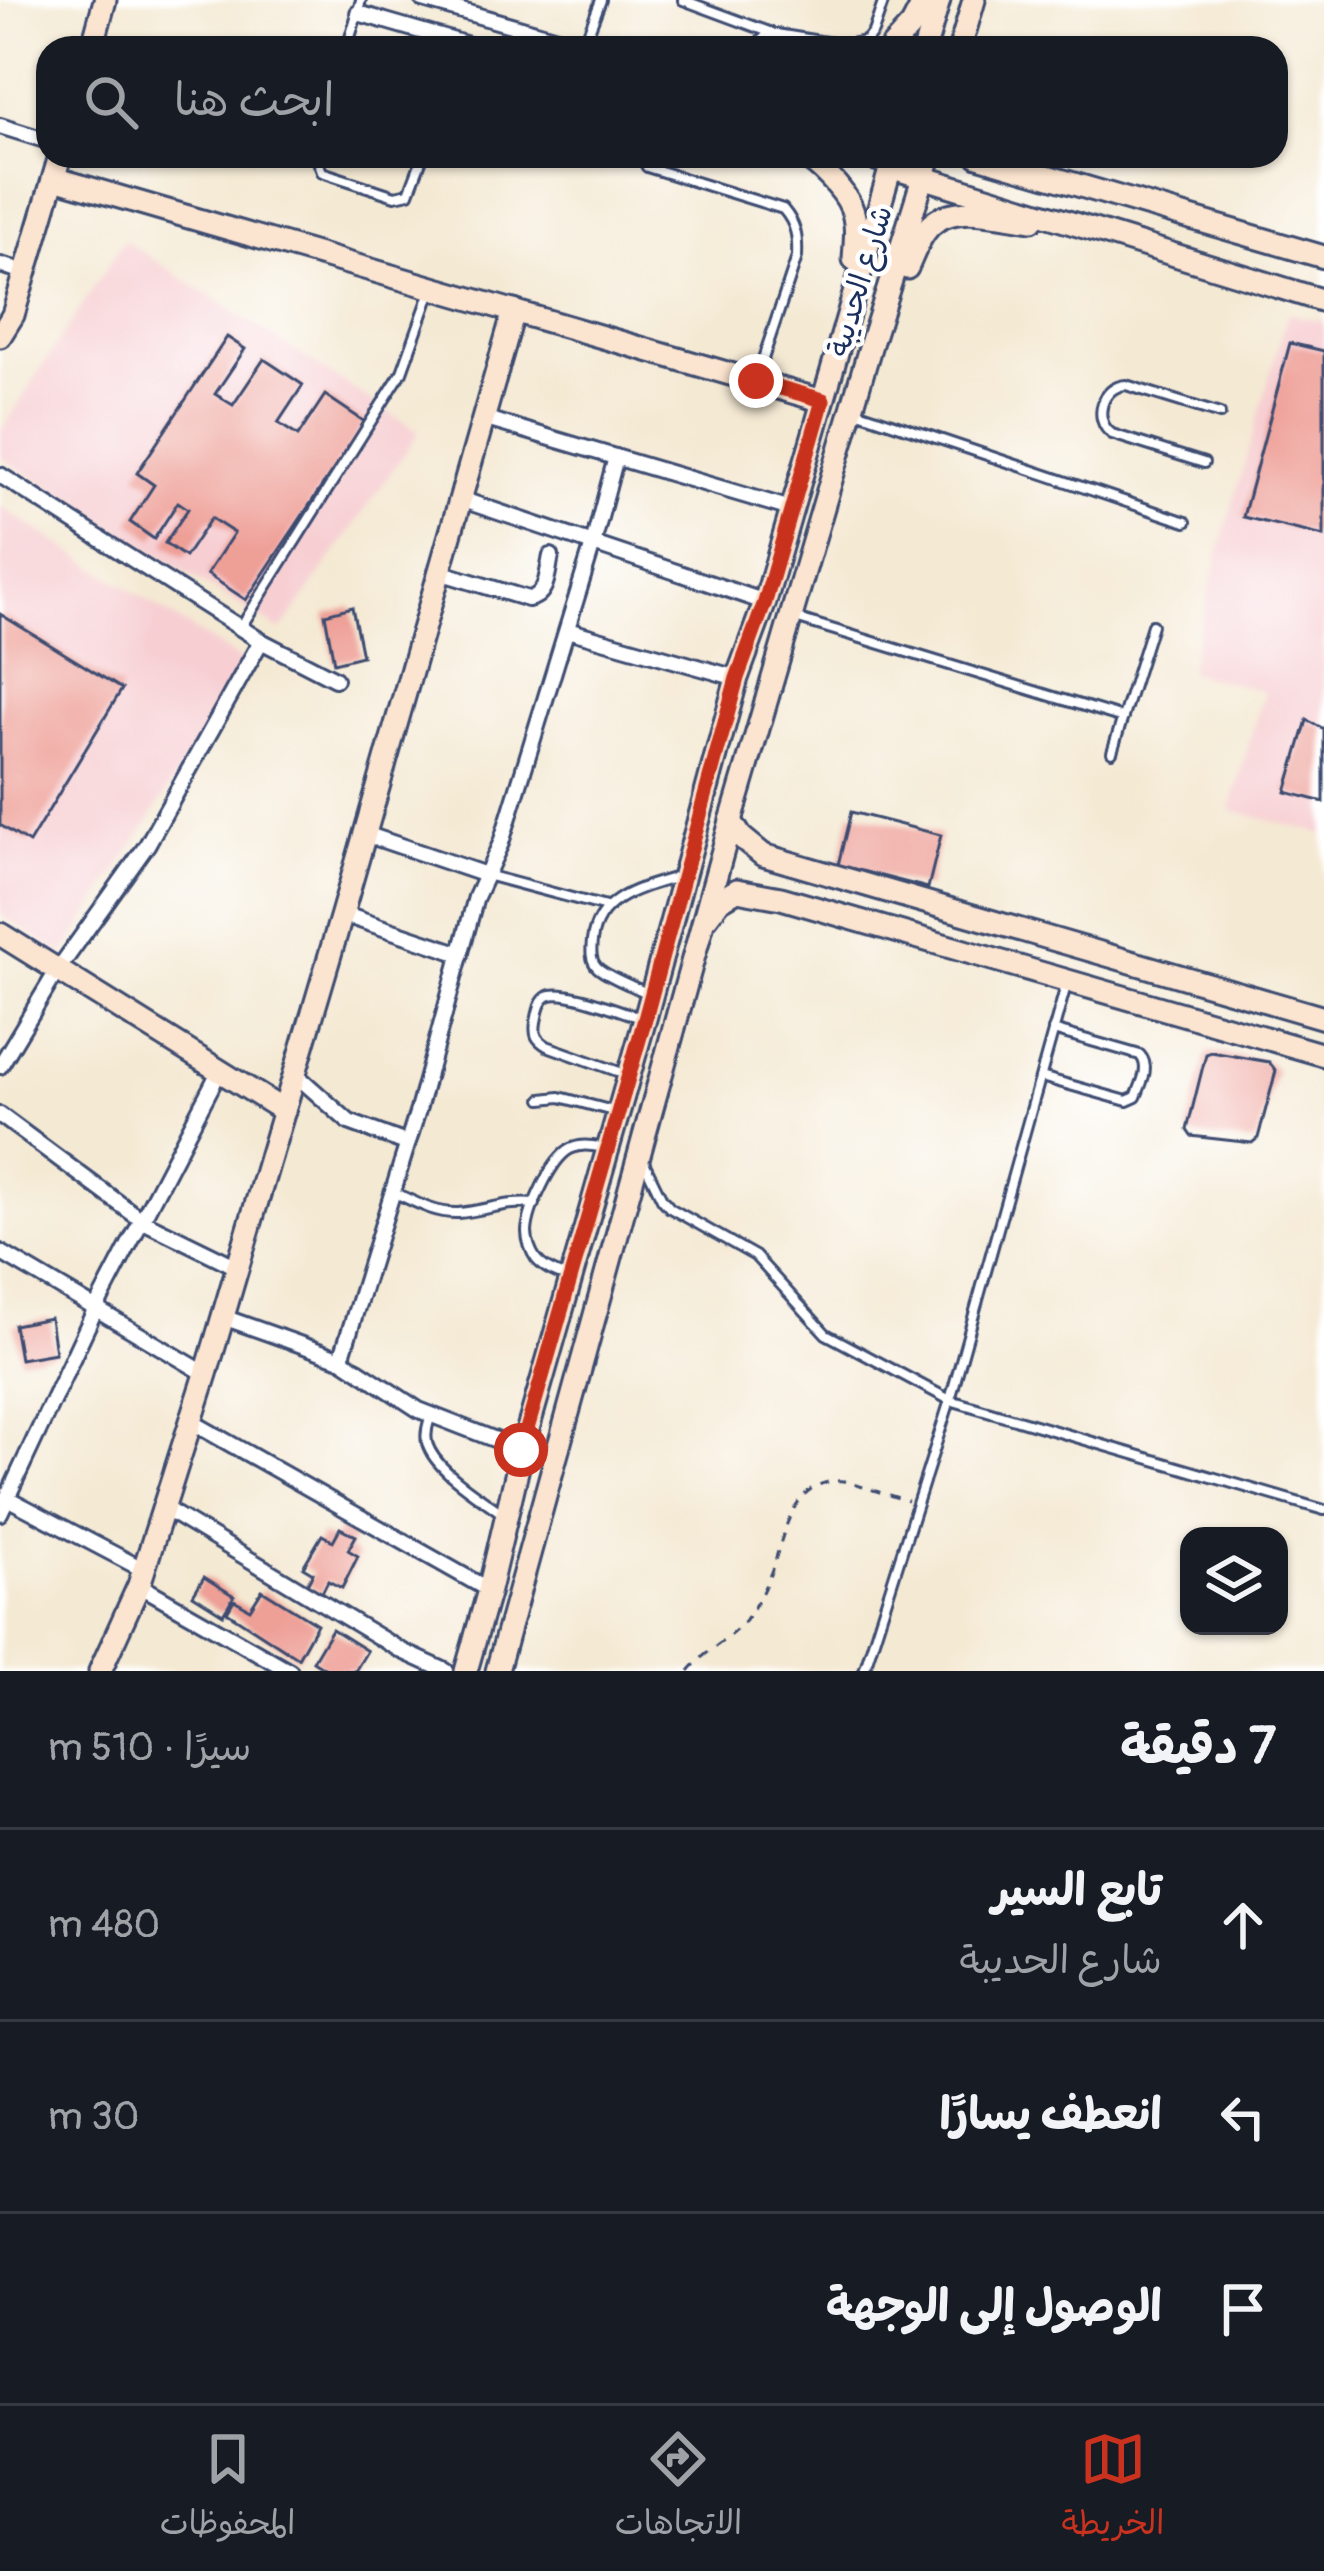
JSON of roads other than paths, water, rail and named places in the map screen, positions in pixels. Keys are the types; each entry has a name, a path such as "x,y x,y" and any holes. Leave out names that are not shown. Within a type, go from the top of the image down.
{"main road":[{"path":"95,36 105,0"},
{"path":"902,36 925,0"},
{"path":"928,36 939,0"},
{"path":"964,36 974,0"},
{"path":"0,336 13,315 57,168"},
{"path":"60,168 432,288 823,400"},
{"path":"820,168 851,206 856,230 853,296"},
{"name":"شارع الحديبة","path":"466,1671 521,1450 686,874 737,678 765,602 890,168"},
{"name":"شارع الحديبة","path":"497,1671 731,821 926,168"},
{"path":"929,168 1091,227 1324,301"},
{"path":"1018,168 1324,257"},
{"path":"871,344 925,230 944,214 969,212 1091,227"},
{"path":"1221,268 1216,251 1222,238 1252,236"},
{"path":"100,1671 142,1577 206,1374 514,311"},
{"path":"731,821 741,837 764,855 1324,1018"},
{"path":"781,898 756,884 756,870 763,866 811,868"},
{"path":"704,922 720,900 737,890 781,898 1324,1055"},
{"path":"0,934 284,1112"}],"street":[{"path":"423,0 550,36"},
{"path":"359,7 439,36"},
{"path":"470,36 473,14"},
{"path":"0,126 36,136"},
{"path":"0,265 26,272"},
{"path":"483,418 791,509"},
{"path":"341,1359 418,1110 476,897 501,843 616,457"},
{"path":"0,475 261,641 335,679"},
{"path":"460,499 765,602"},
{"path":"439,572 537,598 551,556"},
{"path":"566,630 737,678"},
{"path":"0,1066 57,971 147,845 261,641"},
{"path":"364,834 487,875"},
{"path":"343,914 461,955"},
{"path":"0,1513 95,1310 219,1072"},
{"path":"294,1073 349,1122 406,1143"},
{"path":"0,1115 143,1221 237,1267"},
{"path":"0,1252 206,1374"},
{"path":"223,1317 341,1359 405,1403 521,1450"},
{"path":"190,1421 489,1590"},
{"path":"7,1498 290,1671"},
{"path":"164,1508 402,1652 446,1671"}],"lane":[{"path":"591,36 601,0"},
{"path":"683,0 789,36"},
{"path":"870,36 884,0"},
{"path":"351,36 359,7"},
{"path":"770,36 776,34"},
{"path":"320,168 394,196 409,193 418,168"},
{"path":"649,168 783,208 794,221 797,257 756,381"},
{"path":"240,628 402,372 432,288"},
{"path":"1204,464 1103,428 1100,419 1108,392 1126,385 1220,414"},
{"path":"852,410 1186,522"},
{"path":"791,617 1123,718"},
{"path":"1112,752 1153,625"},
{"path":"650,994 597,968 591,957 592,934 606,908 627,893 686,874"},
{"path":"487,875 606,908"},
{"path":"864,1671 950,1400 1067,981"},
{"path":"629,1075 538,1041 534,1030 541,1002 549,995 564,994 645,1019"},
{"path":"1041,1077 1127,1102 1136,1097 1145,1070 1140,1055 1054,1030"},
{"path":"542,1099 560,1097 618,1112"},
{"path":"571,1279 541,1266 532,1254 527,1232 554,1163 565,1151 582,1144 608,1148"},
{"path":"640,1153 670,1208 755,1256 826,1334 950,1400 1324,1510"},
{"path":"392,1192 438,1211 458,1213 513,1202 536,1204"},
{"path":"431,1415 428,1446 441,1467 505,1515"}]}
